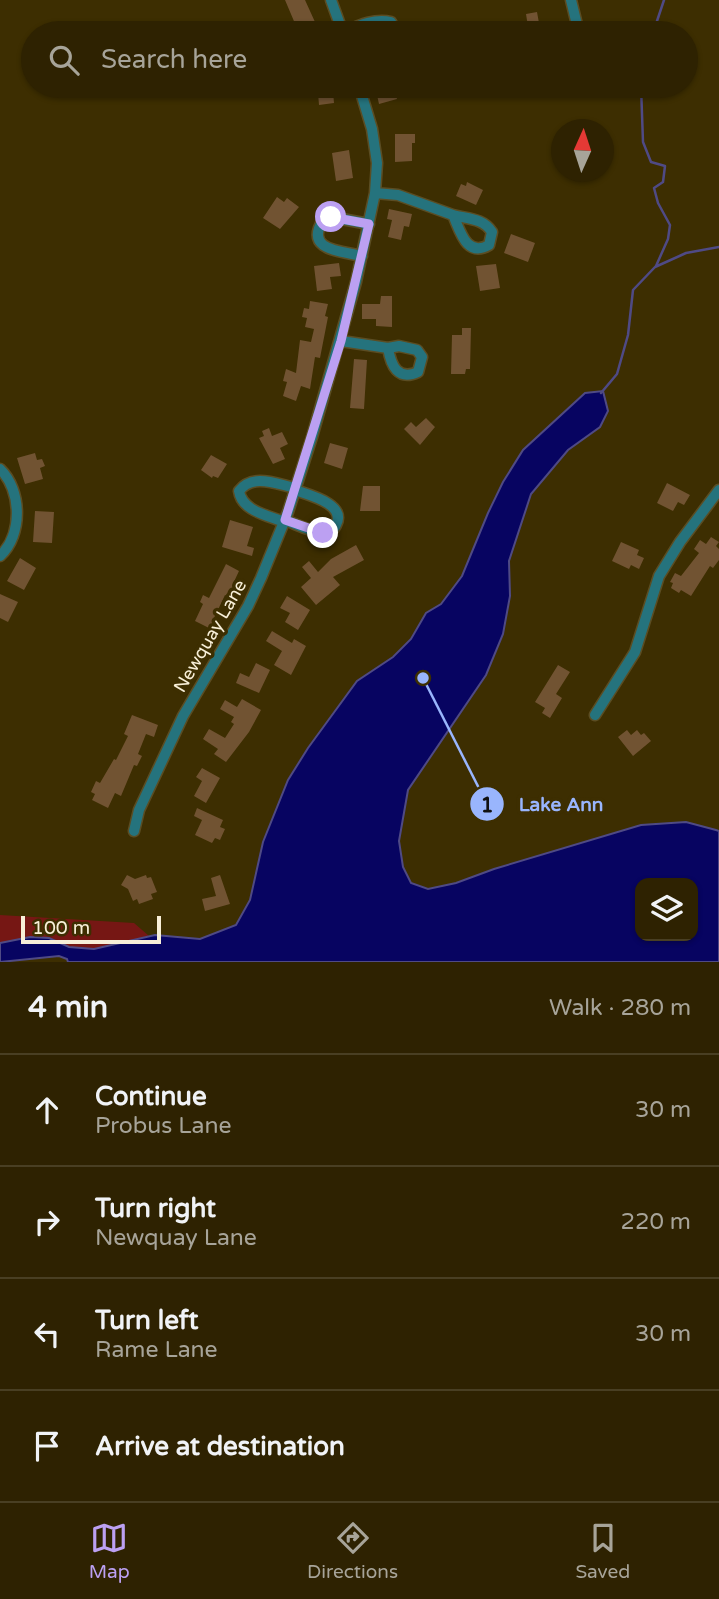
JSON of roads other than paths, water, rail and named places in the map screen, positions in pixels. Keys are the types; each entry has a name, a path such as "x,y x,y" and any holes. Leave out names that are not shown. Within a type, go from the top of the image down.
{"street":[{"path":"331,0 339,21"},
{"path":"571,0 574,21"},
{"name":"Newquay Lane","path":"134,831 139,810 178,724 248,606 295,489 341,341 375,193 375,152 372,129 363,98"},
{"path":"375,193 410,199 453,215"},
{"path":"362,256 328,249 317,236 318,228 323,220 331,217 369,224"},
{"path":"341,341 388,348"},
{"path":"0,469 13,489 17,511 13,535 0,556"},
{"path":"254,480 295,489 333,506 338,514 338,524 323,533 284,521 246,507 239,491 245,483 254,480"},
{"path":"595,715 635,652 659,576 719,489"}],"waterway":[{"path":"657,21 664,0"},
{"path":"641,98 643,142 651,162 665,166 663,182 654,188 658,203 670,225 668,239 656,266"},
{"path":"601,393 617,374 628,335 633,290 655,267 686,253 719,247"}],"place":[{"name":"Lake Ann","path":"423,678"}]}
